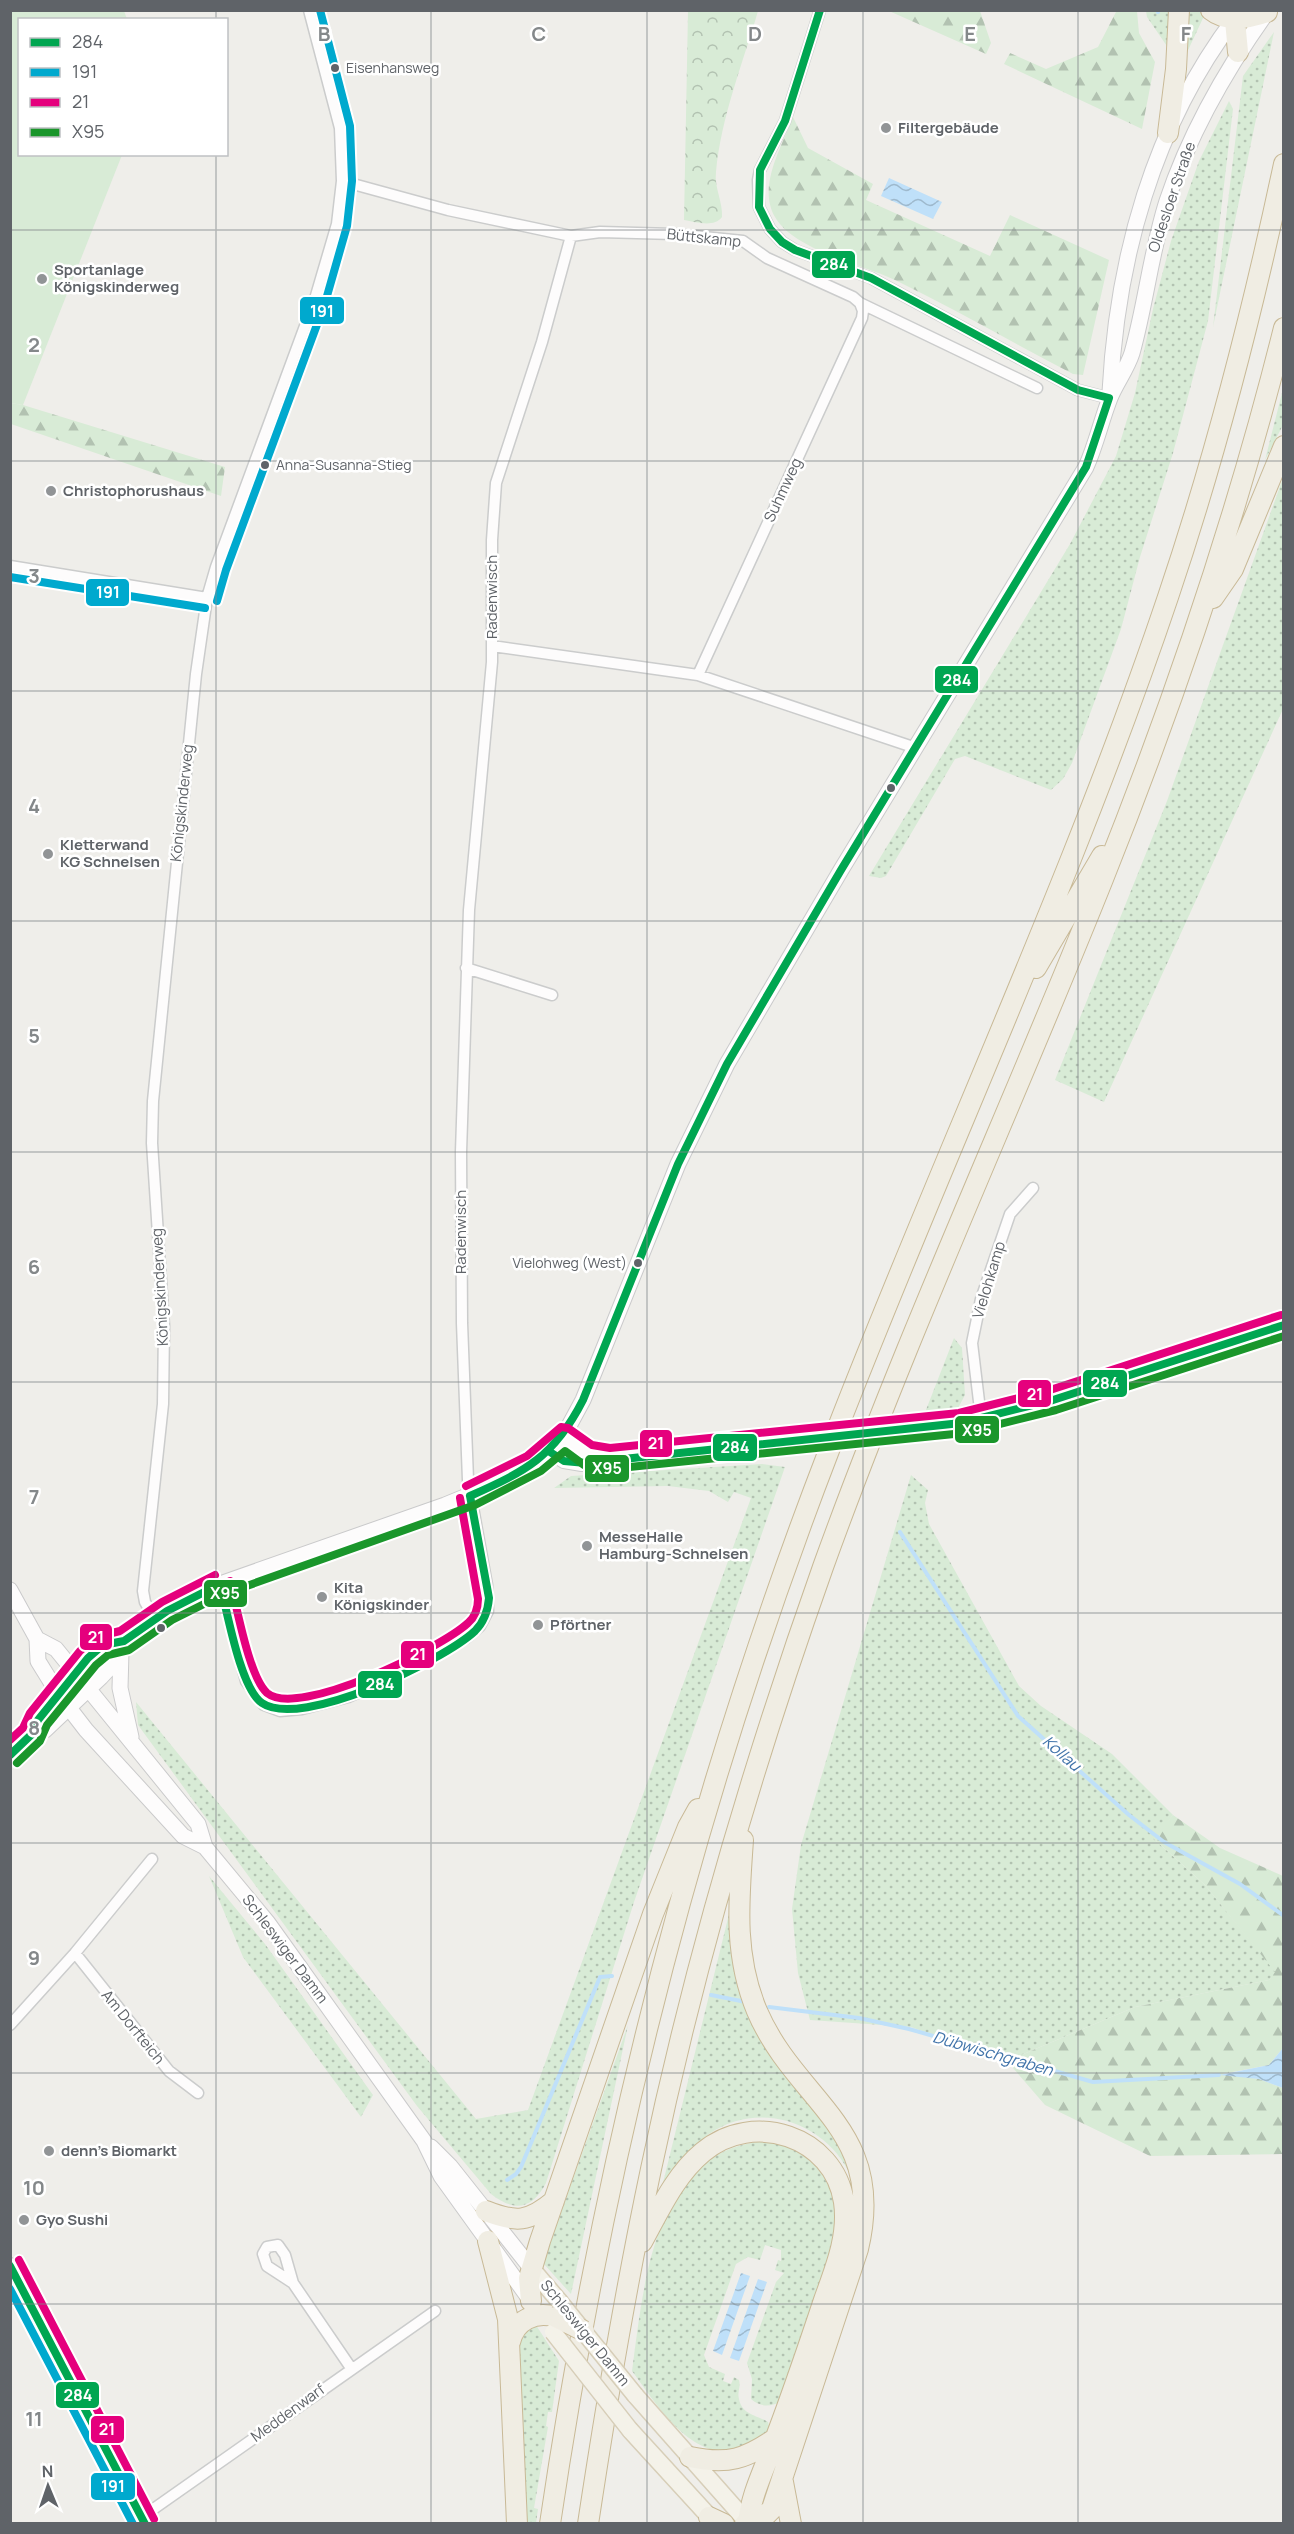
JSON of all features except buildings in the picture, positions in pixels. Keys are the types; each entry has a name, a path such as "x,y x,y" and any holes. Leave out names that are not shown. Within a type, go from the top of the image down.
{"highway":[{"path":"1168,133 1176,69 1179,10"},
{"path":"1211,10 1218,15 1268,11"},
{"path":"1237,13 1238,52"},
{"path":"550,2523 572,2384 620,2146 672,1931 716,1774 771,1608 827,1454 1097,791 1161,617 1198,502 1250,316 1284,164"},
{"path":"588,2523 632,2260 652,2164 692,1994 747,1799 824,1565 880,1418 1037,1040 1131,804 1200,619 1240,493 1284,328"},
{"path":"1200,619 1233,570 1284,446"},
{"path":"1037,1040 1097,791"},
{"path":"1000,1029 1131,804"},
{"path":"584,2331 548,2313 528,2284 531,2268 653,1914 688,1827 716,1774"},
{"path":"632,2260 678,2181 699,2155 722,2140 753,2132 783,2134 801,2141 828,2163 839,2184 844,2203 843,2238 833,2274 754,2495 748,2523 762,2519 771,2511 783,2477 858,2249 864,2210 860,2170 845,2134 773,2042 748,1985 740,1948 738,1919 747,1799"},
{"path":"486,2211 512,2219 522,2219 537,2214 554,2201"},
{"path":"488,2241 506,2308 510,2342 517,2523"},
{"path":"510,2342 518,2325 526,2319 548,2313"},
{"path":"690,2457 723,2462 741,2458 776,2438"},
{"path":"783,2477 791,2523"}],"main road":[{"name":"Oldesloer Straße","path":"32,1734 45,1730 116,1661 123,1644 155,1618 220,1584 470,1496 506,1479 550,1452 563,1437 584,1398 678,1164 727,1064 841,870 1086,467 1109,398 1132,355 1152,256 1171,192 1195,131 1238,52 1268,11"},
{"name":"Oldesloer Straße","path":"1109,398 1112,348 1126,259 1140,204 1168,133 1194,83 1237,13"},
{"name":"Schleswiger Damm","path":"10,1590 37,1639 38,1661 68,1708 183,1836 205,1847"},
{"name":"Schleswiger Damm","path":"37,1639 56,1649 198,1824 205,1847 268,1923 424,2141 441,2176 488,2241 548,2313 630,2430 716,2521"},
{"name":"Oldesloer Straße","path":"10,1755 32,1734 38,1720 76,1673 104,1645 123,1644"},
{"path":"123,1644 120,1689 133,1743"},
{"name":"Schleswiger Damm","path":"424,2141 450,2166 531,2268 548,2313"},
{"name":"Schleswiger Damm","path":"584,2331 635,2395 748,2523"}],"street":[{"name":"Königskinderweg","path":"155,1618 143,1591 163,1404 164,1326 152,1143 153,1101 194,694 207,598 219,557 315,299 337,224 342,181 340,128 309,10"},
{"path":"820,10 780,133 763,165 758,180 759,207 770,229 782,242 795,249 871,278 1078,390 1109,398"},
{"name":"Büttskamp","path":"342,181 448,210 572,236 600,232 663,234 743,241 767,258 854,297 860,303 1037,388"},
{"name":"Radenwisch","path":"220,1584 246,1681 264,1705 275,1710 291,1711 348,1697 404,1672 458,1643 475,1631 488,1611 489,1598 470,1496 462,1315 461,1152 469,910 492,646 492,540 496,483 542,342 572,236"},
{"name":"Suhmweg","path":"698,675 862,318 863,311 860,303"},
{"path":"10,566 207,598"},
{"path":"492,646 698,675 916,748"},
{"path":"466,968 552,995"},
{"name":"Vielohkamp","path":"981,1418 972,1343 981,1299 1010,1214 1033,1188"},
{"path":"550,1452 557,1458 570,1463 592,1463 610,1459 924,1428 981,1418 1053,1400 1284,1325"},
{"path":"563,1437 588,1455 610,1459"},
{"path":"10,2025 75,1953 152,1859"},
{"name":"Am Dorfteich","path":"75,1953 169,2071 198,2093"},
{"path":"10,2265 143,2520"},
{"path":"293,2283 351,2368"},
{"name":"Meddenwarf","path":"143,2520 351,2368 435,2311"}],"green space":[{"name":"Sportanlage Königskinderweg","path":"11,10 124,11 127,18 18,18 18,156 122,156 23,405 10,403"},
{"path":"1117,10 1137,11 1139,33 1155,62 1142,129 1004,64 1010,53 1046,69 1098,47"},
{"path":"688,11 758,11 728,111 719,151 716,178 722,217 710,223 684,220"},
{"path":"889,11 980,11 991,43 986,54"},
{"path":"1146,11 1171,11 1171,52 1147,17"},
{"path":"1185,11 1201,11 1204,16 1183,61"},
{"path":"1274,32 1213,327 1243,76"},
{"path":"1229,101 1233,109 1208,321 1173,453 1140,557 1121,629 1072,763 1063,779 1051,790 965,756 955,759 886,876 881,878 869,876 1070,544 1116,456 1135,393 1153,309 1171,241 1199,161"},
{"path":"793,117 808,148 873,184 866,200 990,256 1010,215 1109,260 1083,375 1073,374 895,280 812,247 784,229 770,205 770,180"},
{"path":"1283,389 1283,425 1265,460"},
{"path":"10,403 225,467 221,496 11,424"},
{"path":"1283,478 1283,709 1104,1102 1055,1080 1167,801"},
{"path":"954,1338 962,1348 965,1395 957,1410 945,1414 924,1415"},
{"path":"762,1464 785,1467 634,1902 546,2183 541,2192 529,2203 515,2206 507,2204 491,2194 417,2106 138,1725 136,1702 476,2119 528,2110 751,1498 734,1492 728,1502 709,1491 668,1486 554,1488 571,1476"},
{"path":"911,1475 928,1490 925,1503 929,1524 1019,1686 1041,1706 1112,1754 1173,1815 1154,1839 1205,1885 1276,1972 1269,1980 1135,2007 1007,2061 911,2027 810,2020 798,1973 792,1909 801,1845"},
{"path":"1173,1815 1220,1848 1283,1876 1283,2048 1269,2065 1222,2074 1259,2079 1283,2088 1283,2154 1150,2156 1045,2105 1007,2061 1135,2007 1269,1980 1275,1972 1205,1885 1153,1838"},
{"path":"209,1876 265,1944 373,2095 361,2117 243,1957"},
{"path":"731,1906 733,1948 827,2119 852,2171 849,2172 838,2154 823,2140 806,2129 788,2121 748,2118 728,2124 701,2140 688,2154 660,2195"},
{"path":"628,2025 571,2294 543,2263"},
{"path":"768,2141 788,2147 804,2156 817,2168 833,2198 836,2215 835,2234 827,2268 780,2402 773,2405 761,2405 751,2399 752,2379 747,2363 776,2282 784,2273 775,2270 778,2260 781,2261 781,2250 765,2245 760,2260 748,2257 736,2264 704,2355 709,2367 725,2374 723,2381 731,2384 734,2377 739,2380 739,2396 743,2408 768,2422 770,2430 742,2450 721,2452 690,2439 676,2427 632,2371 642,2299 650,2261 662,2225 678,2193 700,2167 730,2149"},
{"path":"536,2325 559,2361 552,2412 548,2412 546,2426 548,2427 534,2508 538,2509 536,2523 524,2524 519,2347 525,2332"}],"water":[{"path":"889,178 942,202 933,219 881,196"},
{"path":"1283,2048 1283,2088 1259,2079 1219,2075 1269,2065"},
{"path":"741,2273 750,2276 722,2355 713,2351"},
{"path":"758,2279 767,2282 739,2361 730,2358"}],"waterway":[{"name":"Kollau","path":"900,1532 1018,1716 1129,1815 1164,1842 1240,1884 1284,1916"},
{"name":"Dübwischgraben","path":"507,2180 521,2167 600,1977 612,1976"},
{"name":"Dübwischgraben","path":"711,1995 746,2002"},
{"name":"Dübwischgraben","path":"769,2007 859,2018 909,2029 1093,2082 1219,2075"}],"transit line":[{"name":"191","path":"217,601 226,570 325,303 347,226 352,181 350,126 320,10"},
{"name":"284","path":"820,10 785,121 760,170 759,207 770,229 782,242 795,250 871,278 1078,390 1109,398"},
{"name":"284","path":"470,1496 523,1470 537,1460 561,1436 572,1419 583,1400 678,1164 727,1064 841,870 1086,467 1109,398"},
{"name":"191","path":"10,577 205,608"},
{"name":"21","path":"466,1486 527,1456 561,1427 568,1428 592,1445 610,1448 959,1413 1050,1390 1281,1315"},
{"name":"284","path":"550,1452 564,1461 586,1463 961,1423 1053,1400 1284,1325"},
{"name":"X95","path":"17,1763 40,1741 47,1725 96,1665 108,1655 129,1650 172,1620 224,1594 475,1505 541,1471 565,1451 584,1465 610,1469 964,1433 1056,1410 1284,1336"},
{"name":"284","path":"220,1584 241,1666 254,1695 262,1703 281,1709 307,1707 338,1700 404,1674 459,1644 481,1624 487,1611 489,1598 470,1496"},
{"name":"21","path":"230,1581 249,1657 267,1693 283,1698 308,1697 337,1689 401,1663 430,1648 473,1618 478,1599 460,1498"},
{"name":"21","path":"10,1740 23,1728 30,1713 80,1651 96,1637 120,1631 162,1602 215,1575"},
{"name":"284","path":"10,1755 32,1734 38,1720 88,1658 103,1645 124,1641 167,1611 220,1584"},
{"name":"21","path":"19,2260 154,2519"},
{"name":"284","path":"10,2266 145,2524"},
{"name":"191","path":"10,2289 133,2524"}],"place":[{"name":"Eisenhansweg","path":"335,68"},
{"name":"Filtergebäude","path":"886,128"},
{"name":"Sportanlage Königskinderweg","path":"42,279"},
{"name":"Anna-Susanna-Stieg","path":"265,465"},
{"name":"Christophorushaus","path":"51,491"},
{"name":"Kletterwand KG Schnelsen","path":"48,854"},
{"name":"Vielohweg (West)","path":"638,1263"},
{"name":"MesseHalle Hamburg-Schnelsen","path":"587,1546"},
{"name":"Kita Königskinder","path":"322,1597"},
{"name":"Pförtner","path":"538,1625"},
{"name":"denn's Biomarkt","path":"49,2151"},
{"name":"Gyo Sushi","path":"24,2220"}]}
